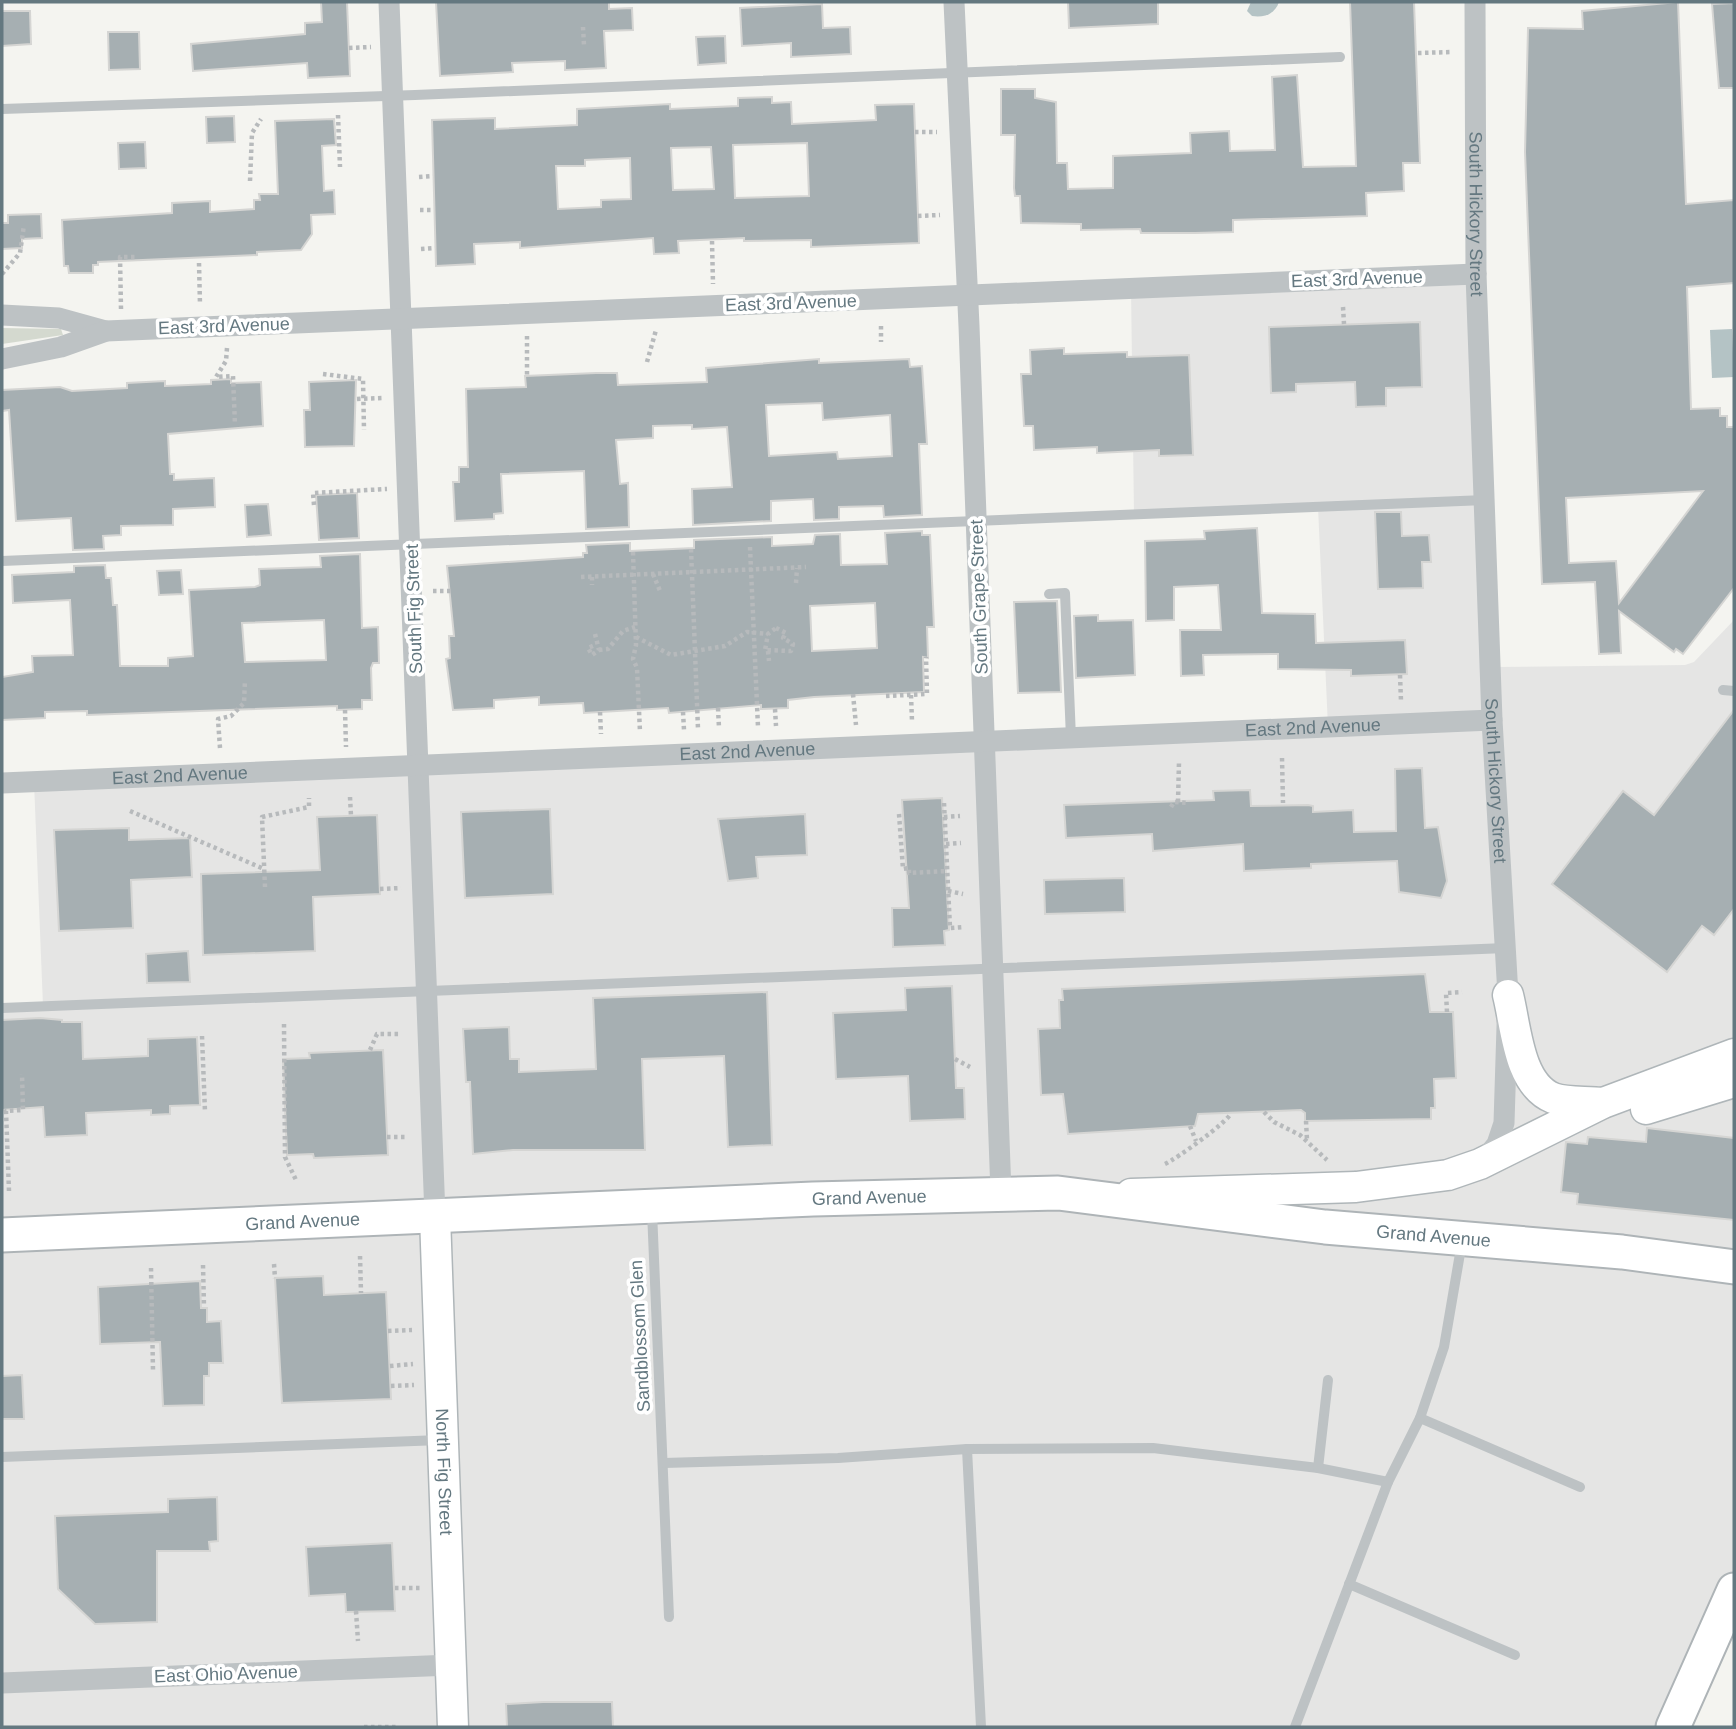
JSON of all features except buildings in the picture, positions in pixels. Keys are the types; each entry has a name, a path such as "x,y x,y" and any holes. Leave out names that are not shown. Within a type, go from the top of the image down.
{"main road":[{"path":"1508,995 1527,1070 1535,1085 1553,1098 1603,1103"},
{"path":"1094,1196 1183,1190 1301,1190 1394,1184 1448,1175 1480,1164 1603,1103 1734,1054"},
{"path":"1646,1109 1734,1082"},
{"name":"Grand Avenue","path":"2,1234 1001,1193 1094,1196 1325,1227 1622,1252 1734,1267"},
{"name":"North Fig Street","path":"435,1216 453,1727"},
{"path":"1673,1727 1734,1590"}],"street":[{"name":"South Fig Street","path":"389,2 435,1216"},
{"name":"South Grape Street","path":"954,2 1001,1193"},
{"name":"South Hickory Street","path":"1475,2 1476,274 1492,720 1508,995 1504,1123 1497,1144 1480,1164"},
{"name":"East 3rd Avenue","path":"2,359 61,347 113,331 1476,274"},
{"name":"East 3rd Avenue","path":"2,315 59,318 113,331"},
{"name":"East 2nd Avenue","path":"2,783 1492,720"},
{"name":"East Ohio Avenue","path":"2,1683 451,1665"}],"lane":[{"path":"2,109 393,96 1340,57"},
{"path":"2,561 749,528 1486,500"},
{"path":"1049,594 1065,593 1071,738"},
{"path":"2,1009 1506,948"},
{"name":"Sandblossom Glen","path":"652,1207 669,1618"},
{"path":"1295,1727 1388,1482 1420,1418 1444,1347 1463,1239"},
{"path":"1318,1468 1328,1380"},
{"path":"1420,1418 1580,1487"},
{"path":"2,1457 444,1440"},
{"path":"664,1462 838,1458 967,1449 1153,1448 1318,1468 1388,1482"},
{"path":"967,1449 981,1727"},
{"path":"1349,1584 1515,1655"}],"path":[{"path":"583,27 584,44"},
{"path":"349,48 371,47"},
{"path":"1418,53 1452,52"},
{"path":"327,111 337,111 340,167"},
{"path":"250,181 254,125 269,115"},
{"path":"2,274 20,253 23,225"},
{"path":"712,241 713,306"},
{"path":"113,331 120,257 137,257"},
{"path":"199,263 201,327"},
{"path":"1343,307 1344,324"},
{"path":"648,362 657,336 655,309"},
{"path":"526,314 527,376"},
{"path":"226,326 226,361 216,377 233,376 235,425"},
{"path":"881,326 881,342"},
{"path":"323,374 363,379 364,429"},
{"path":"314,505 313,493 409,487"},
{"path":"749,528 758,727"},
{"path":"691,531 698,729"},
{"path":"632,533 636,637 633,659 637,668 640,732"},
{"path":"796,583 797,568"},
{"path":"581,577 806,568"},
{"path":"653,574 660,591"},
{"path":"592,577 592,586"},
{"path":"432,591 452,591"},
{"path":"595,634 597,648 608,649 623,631 635,627"},
{"path":"739,628 740,636"},
{"path":"636,637 667,654 695,653 705,648 732,643 740,636 754,632 768,634 779,628 786,633 783,638 793,644 791,651 786,653 778,649 768,651"},
{"path":"768,634 765,646 769,661"},
{"path":"886,696 927,694 926,657"},
{"path":"1400,675 1401,701"},
{"path":"220,748 218,719 230,716 244,703 245,680"},
{"path":"853,694 858,747"},
{"path":"911,695 912,721"},
{"path":"718,708 719,729"},
{"path":"775,709 776,726"},
{"path":"345,710 347,769"},
{"path":"600,712 601,734"},
{"path":"683,712 684,730"},
{"path":"1282,758 1283,803"},
{"path":"1178,802 1179,762"},
{"path":"350,797 351,816"},
{"path":"265,887 262,817 309,807 309,798"},
{"path":"1171,807 1174,802 1188,803"},
{"path":"944,803 950,928 964,927"},
{"path":"130,811 264,869"},
{"path":"899,814 903,869 909,868 909,873 947,871"},
{"path":"944,817 960,817"},
{"path":"946,844 961,843"},
{"path":"380,889 402,888"},
{"path":"948,891 963,894"},
{"path":"1447,1012 1446,993 1462,992"},
{"path":"284,1024 285,1157 296,1180"},
{"path":"370,1050 377,1034 401,1034"},
{"path":"202,1036 205,1112"},
{"path":"955,1059 970,1068"},
{"path":"9,1191 5,1111 23,1110 22,1074"},
{"path":"1264,1112 1274,1122 1307,1141 1328,1161"},
{"path":"1164,1164 1183,1155 1196,1141 1227,1122 1231,1113"},
{"path":"1306,1121 1307,1141"},
{"path":"1190,1126 1196,1141"},
{"path":"387,1137 405,1136"},
{"path":"360,1256 362,1293"},
{"path":"274,1264 275,1278"},
{"path":"202,1265 204,1307"},
{"path":"151,1268 153,1370"},
{"path":"388,1332 416,1330"},
{"path":"390,1366 418,1364"},
{"path":"391,1386 419,1385"},
{"path":"395,1588 426,1588"},
{"path":"356,1611 358,1641"},
{"path":"364,1727 397,1727"}],"shaded area":[{"path":"1251,2 1279,2 1272,12 1265,16 1252,16 1247,11"},
{"path":"1476,274 1491,667 1685,665 1694,662 1734,620 1734,1590 1673,1727 2,1727 2,1008 43,1006 34,782 1328,727 1318,507 1134,514 1131,288"},
{"path":"2,328 61,329 63,335 2,344"},
{"path":"1732,329 1734,377 1712,378 1710,330"}]}
